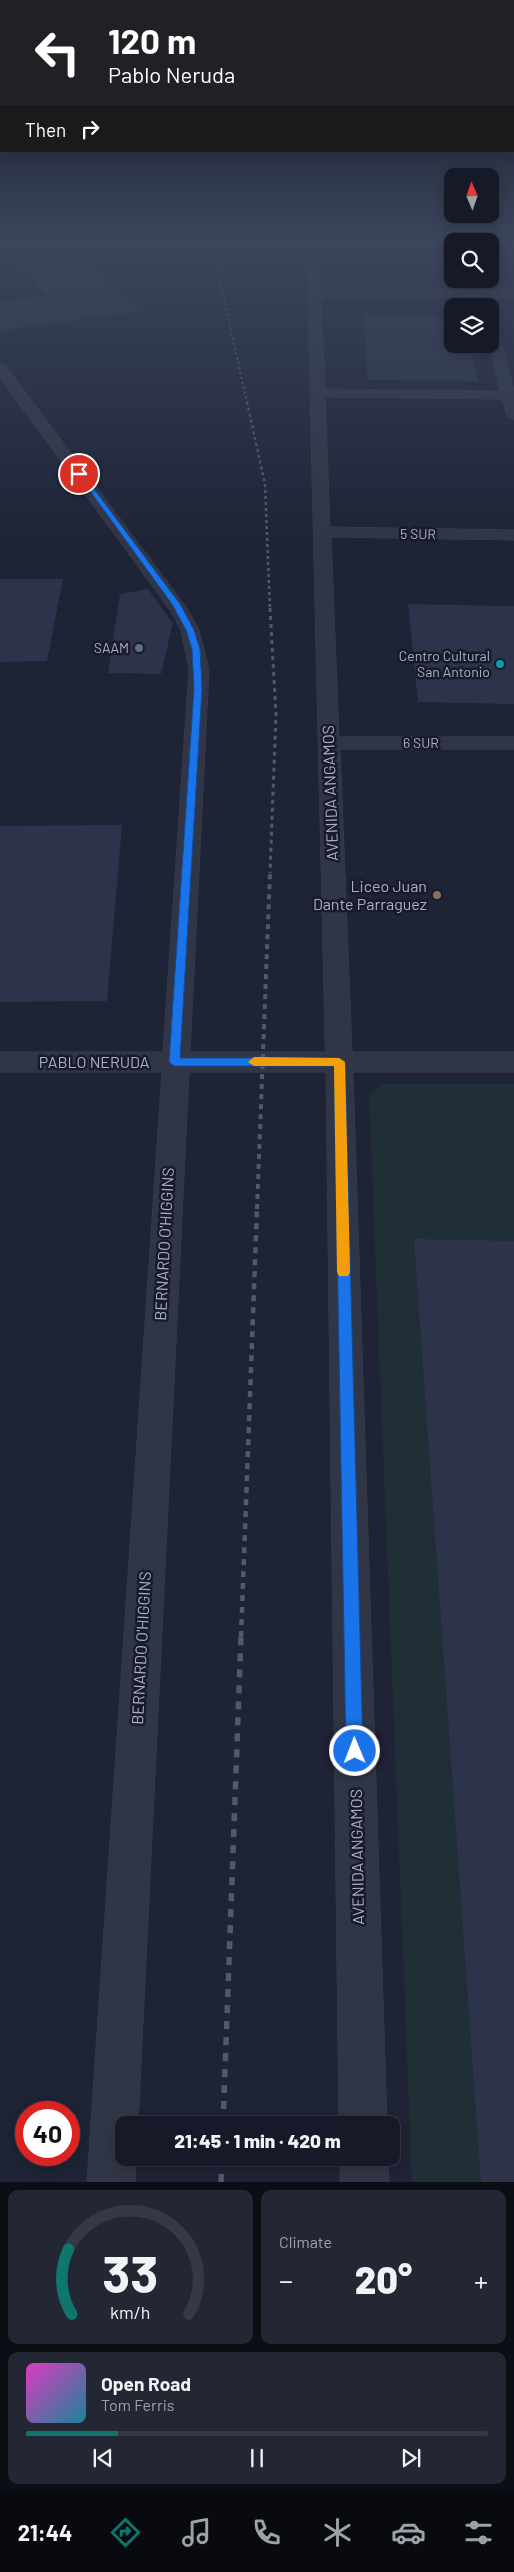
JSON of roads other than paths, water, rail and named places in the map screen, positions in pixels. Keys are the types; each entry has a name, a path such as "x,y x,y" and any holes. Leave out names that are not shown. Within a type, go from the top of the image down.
{"street":[{"name":"AVENIDA ANGAMOS","path":"315,342 339,1062 363,2116"},
{"path":"499,353 511,395 514,416"},
{"name":"BERNARDO O'HIGGINS","path":"0,368 170,596 190,630 196,649 198,689 174,1062 111,2182"},
{"path":"317,393 511,395"},
{"name":"5 SUR","path":"322,532 514,535"},
{"name":"6 SUR","path":"328,743 514,743"},
{"name":"PABLO NERUDA","path":"0,1062 514,1062"},
{"path":"364,2166 365,2182"}],"railway":[{"path":"233,342 247,403"},
{"path":"247,402 265,484 270,610"},
{"path":"270,608 276,714 270,873"},
{"path":"257,1209 270,872"},
{"path":"241,1637 257,1208"},
{"path":"223,2116 241,1636"},
{"path":"221,2182 222,2166"}],"place":[{"name":"SAAM","path":"139,648"},
{"name":"Centro Cultural San Antonio","path":"500,664"},
{"name":"Liceo Juan Dante Parraguez","path":"437,895"}]}
